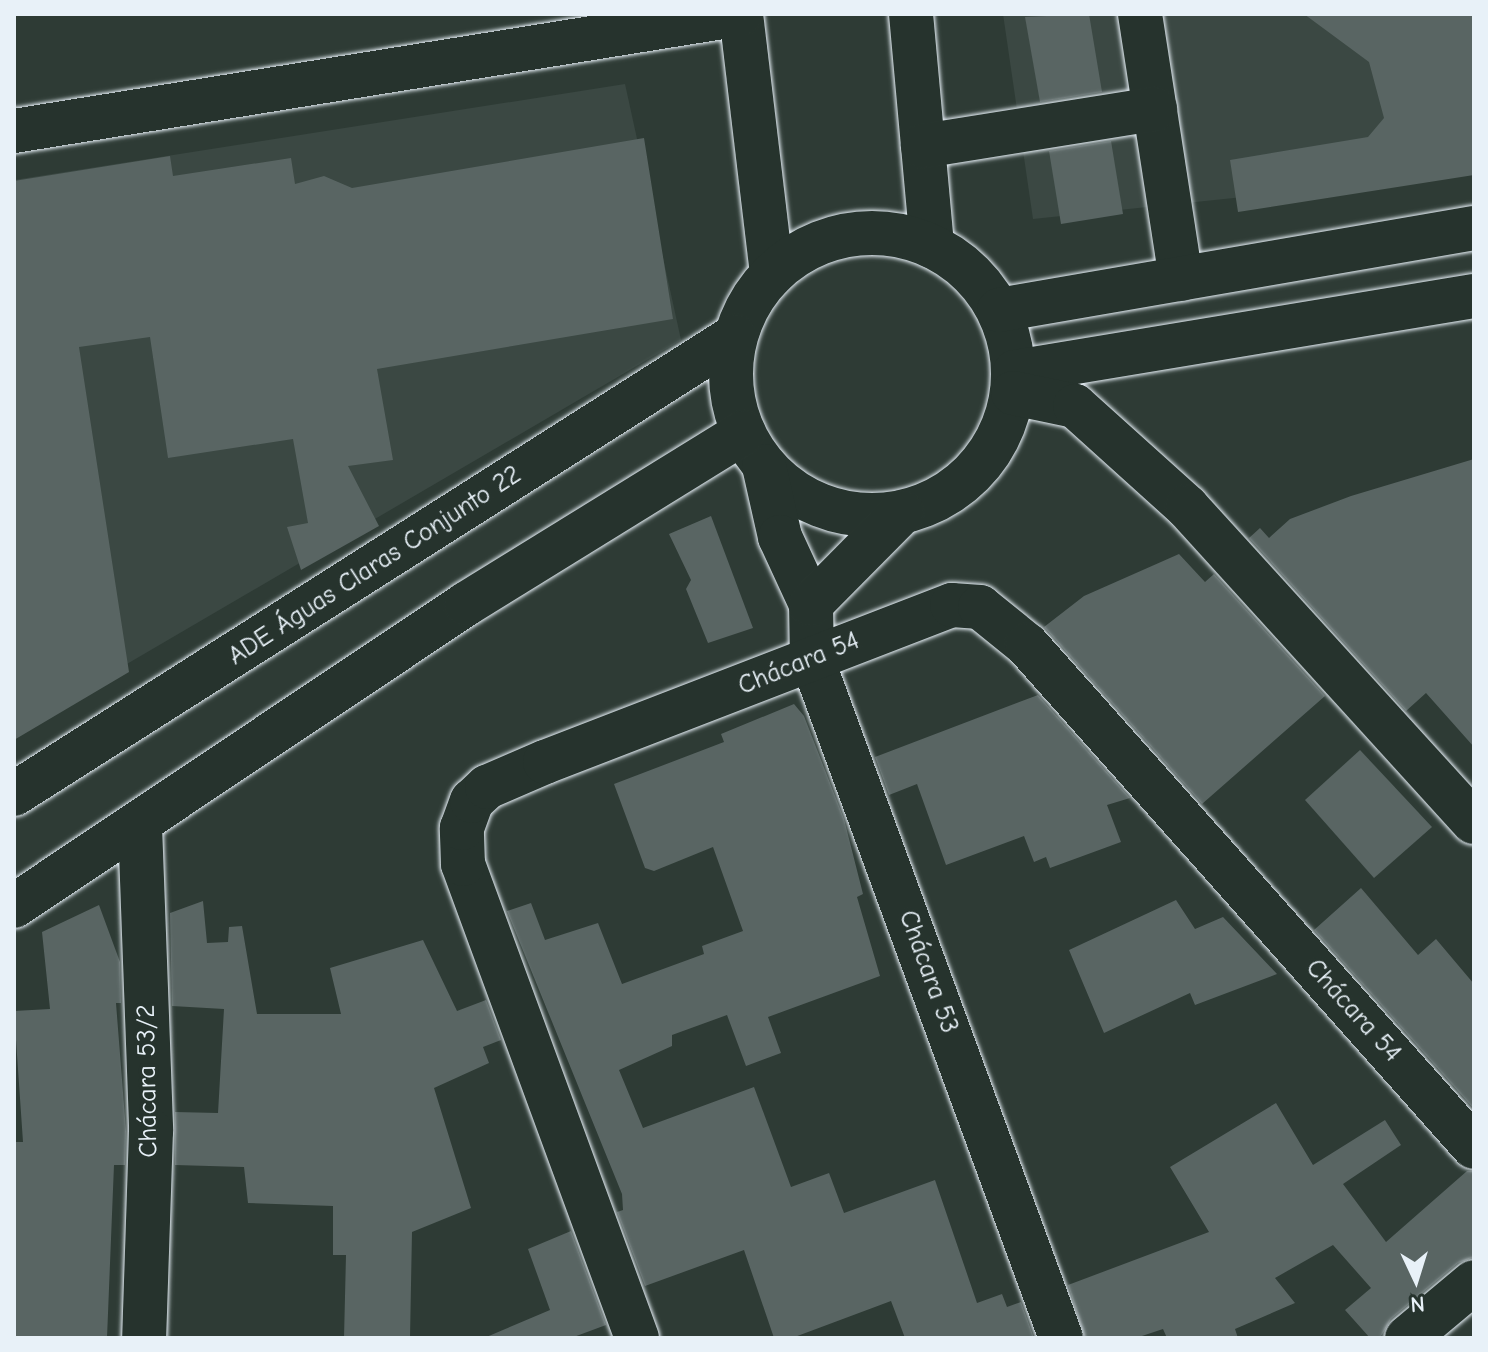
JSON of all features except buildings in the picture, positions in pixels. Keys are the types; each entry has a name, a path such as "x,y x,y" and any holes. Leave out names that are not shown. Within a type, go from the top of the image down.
{"street":[{"path":"14,131 741,14 772,274"},
{"path":"911,14 932,246"},
{"path":"1140,14 1181,279"},
{"path":"923,146 1155,109"},
{"path":"999,310 1474,228"},
{"path":"876,233 932,246 959,261 999,310 1014,383 1001,434 977,470 943,497 902,512 852,514 804,498 754,449 730,385 735,336 772,274 834,239 876,233"},
{"path":"1014,383 1474,296"},
{"name":"ADE Águas Claras Conjunto 22","path":"14,794 735,336"},
{"path":"1014,383 1075,406 1187,507 1474,822"},
{"path":"14,906 140,825 466,604 754,449"},
{"name":"Chácara 53","path":"754,449 780,537 811,604 812,659 1061,1338"},
{"path":"811,604 902,512"},
{"name":"Chácara 54","path":"637,1338 463,864 462,828 472,801 487,787 812,659 924,611 980,607 1027,645 1474,1147"},
{"name":"Chácara 53/2","path":"140,825 151,1131 144,1338"},
{"path":"1407,1338 1474,1282"}],"shaded area":[{"path":"1003,14 1474,14 1474,173 1033,219"},
{"path":"625,84 681,340 14,730 14,180"}]}
